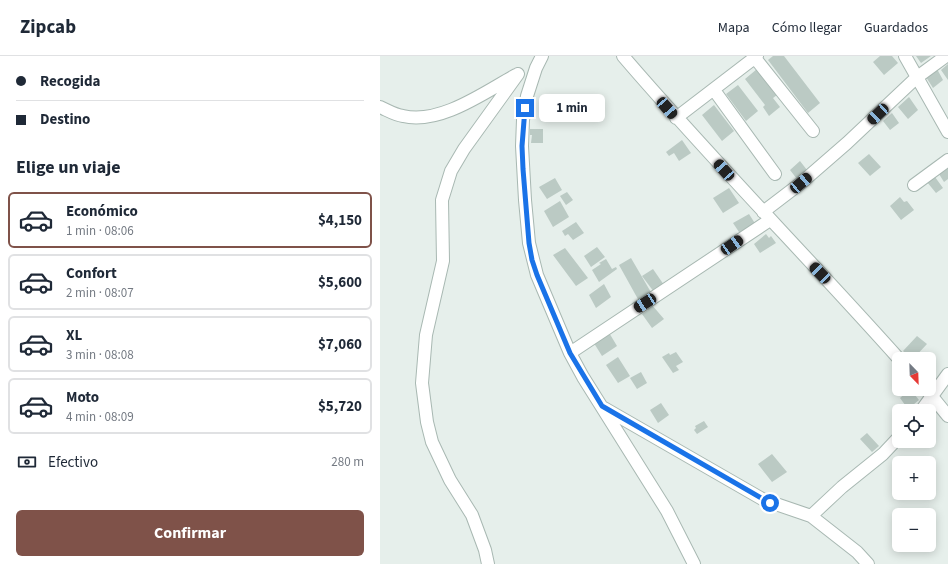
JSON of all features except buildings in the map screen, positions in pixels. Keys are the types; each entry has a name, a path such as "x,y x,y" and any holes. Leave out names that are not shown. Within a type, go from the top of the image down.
{"street":[{"path":"542,56 536,68 527,96 523,126 523,169 529,243 537,275 570,353 667,510 694,564"},
{"path":"623,56 676,118 851,305 893,352"},
{"path":"905,56 916,78 948,132"},
{"path":"570,353 767,216 916,78 946,56"},
{"path":"676,118 756,57 813,131"},
{"path":"380,107 403,116 432,116 446,112 518,74 536,68"},
{"path":"488,564 485,550 472,515 450,480 432,442 427,422 422,383 426,336 443,261 442,200 451,171 482,124 518,74"},
{"path":"714,90 775,174"},
{"path":"914,185 948,160"},
{"path":"936,386 948,374"},
{"path":"931,396 948,416"},
{"path":"602,406 764,500 810,516 852,548 868,564"},
{"path":"810,516 842,487 883,454 892,444"}],"route":[{"path":"525,108 522,146 523,169 529,243 532,260 570,353 589,387 602,406 770,503"}]}
